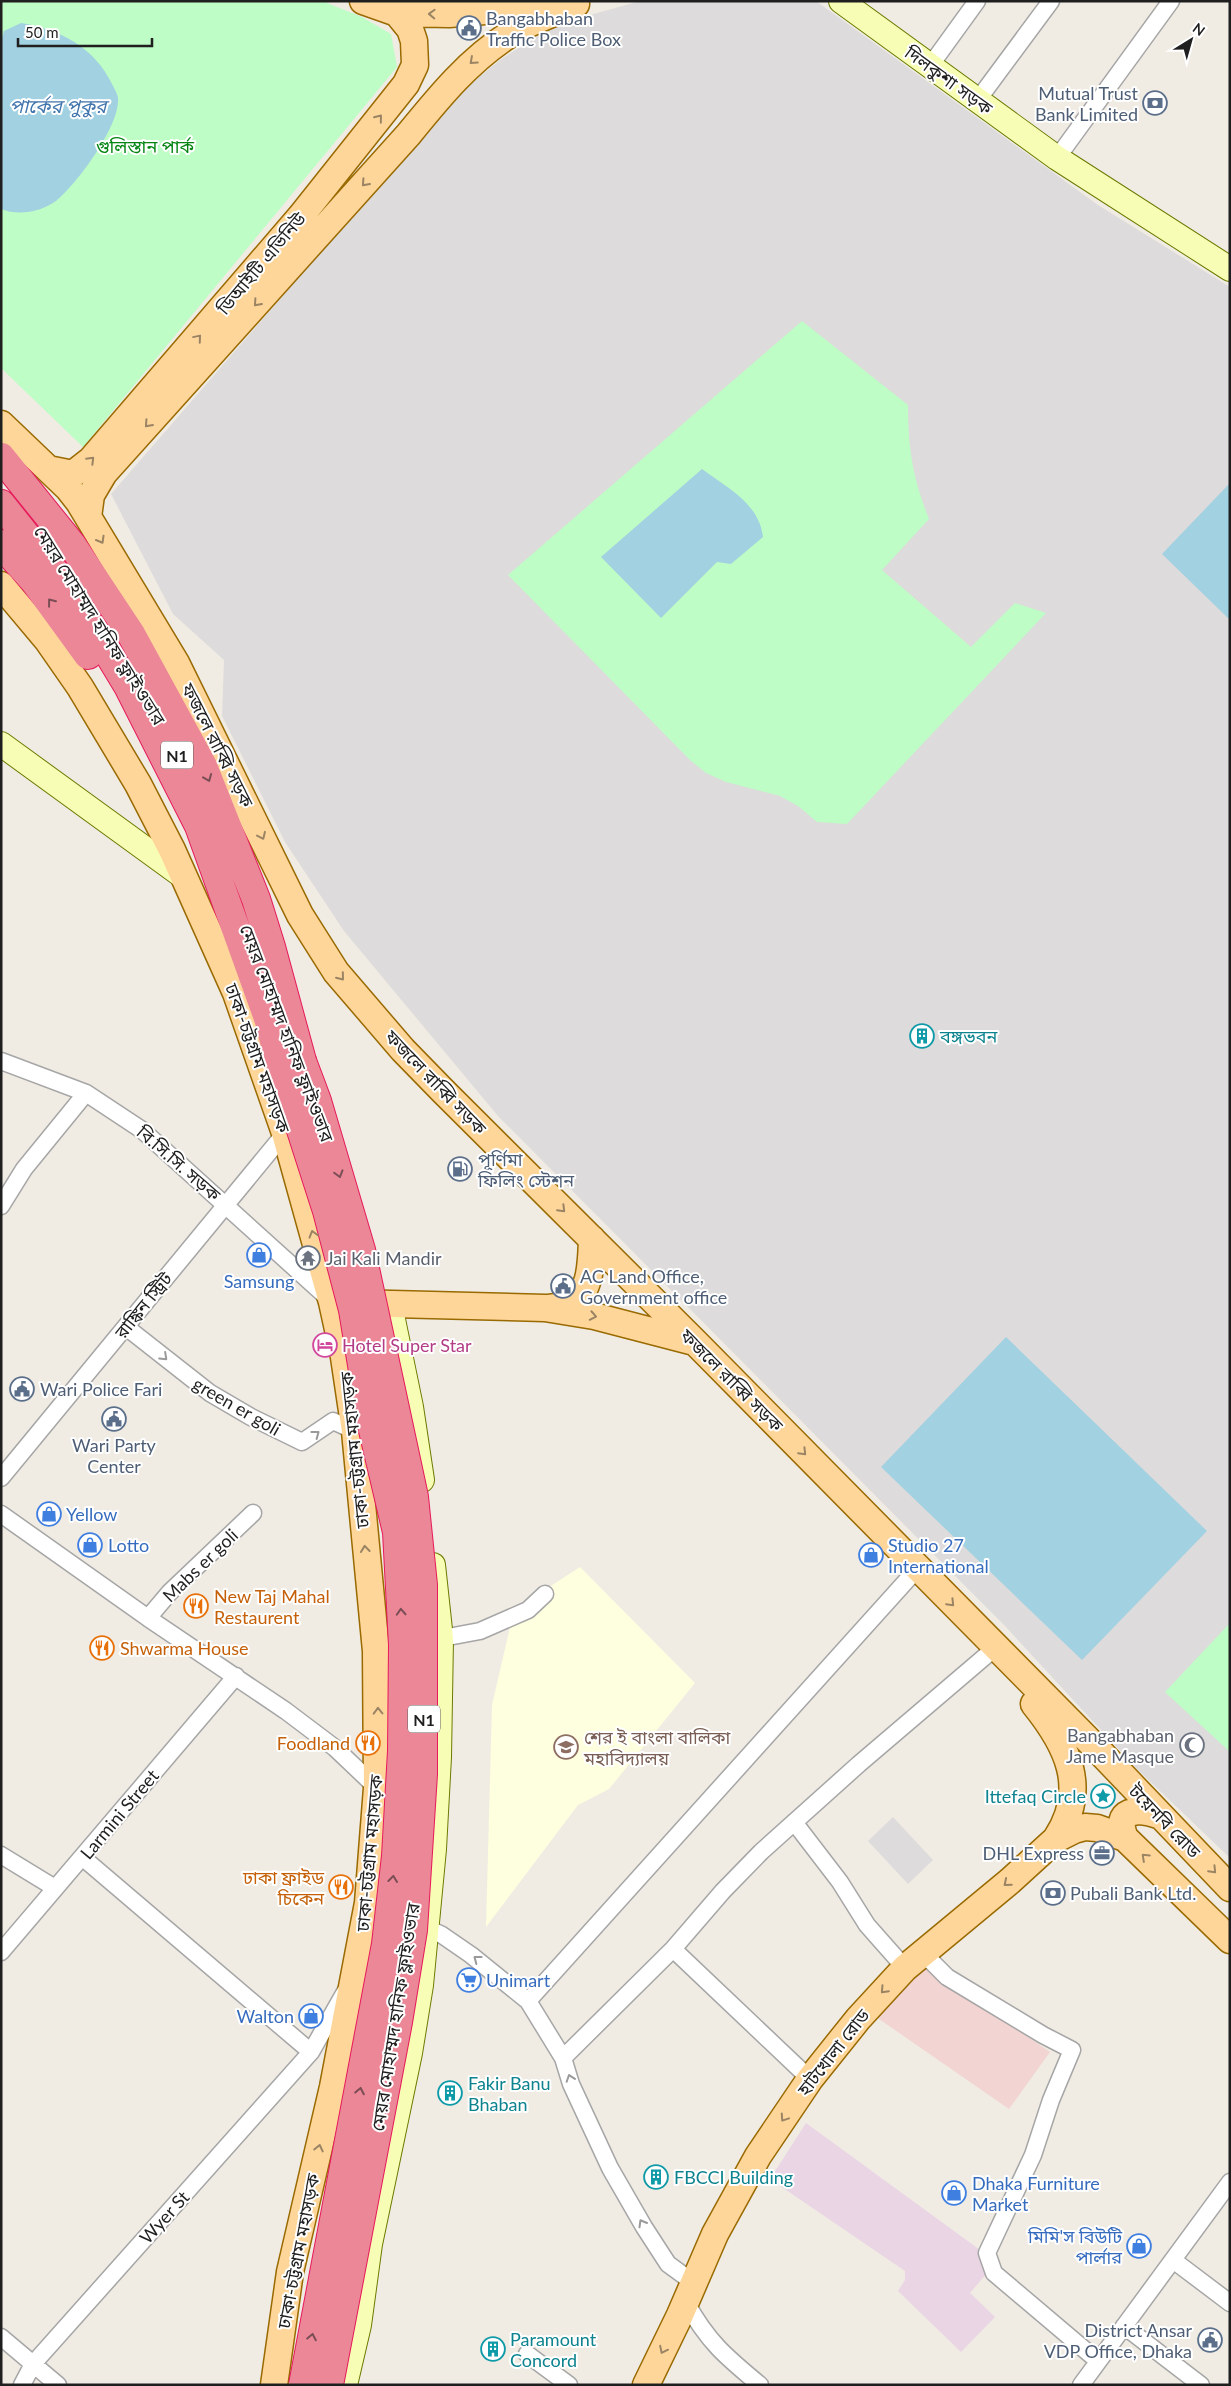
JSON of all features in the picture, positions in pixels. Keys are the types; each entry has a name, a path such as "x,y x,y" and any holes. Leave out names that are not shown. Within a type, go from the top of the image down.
{"highway":[{"path":"1,457 72,545 130,634 203,766 256,899 271,947 291,1063"},
{"name":"মেয়র মোহাম্মদ হানিফ ফ্লাইওভার","path":"1,477 53,546 114,640 164,729 218,846 253,945 291,1063 353,1310 372,1426 397,1532 403,1646 402,1751 396,1856 386,1944 303,2385"},
{"name":"মেয়র মোহাম্মদ হানিফ ফ্লাইওভার","path":"1,504 52,568 107,650 128,686 199,826 269,1021 291,1063 317,1100 361,1250 414,1497 423,1595 423,1774 413,1930 398,2022 329,2385"},
{"path":"1,544 35,582 79,641 116,696 149,757 186,837 256,1022 291,1063"}],"main road":[{"path":"363,1 398,13 450,14 581,2"},
{"path":"88,516 91,495 104,473 408,136 450,84 476,58 512,33 581,2"},
{"name":"ডিআইটি এভিনিউ","path":"48,468 73,474 91,460 294,224 406,84 415,65 414,41 410,29 398,13"},
{"name":"ফজলে রাব্বি সড়ক","path":"1,424 68,488 88,516 176,663 300,915 336,972 403,1050 695,1342 995,1648"},
{"name":"ঢাকা-চট্টগ্রাম মহাসড়ক","path":"1,585 48,642 84,694 138,784 184,877 236,993 285,1133 332,1302 344,1357 355,1431 376,1651 377,1788 368,1904 333,2087 290,2272 274,2385"},
{"path":"545,1308 567,1305 584,1290 591,1263 592,1239"},
{"path":"332,1302 545,1308 594,1316 695,1342"},
{"path":"995,1648 1046,1718 1070,1763 1073,1785 1070,1810 1067,1820 1056,1839"},
{"name":"টয়েনবি রোড","path":"995,1648 1101,1753 1158,1815 1230,1888"},
{"path":"1158,1815 1143,1810 1130,1813 1123,1820 1122,1830 1125,1838 1230,1940"},
{"name":"হাটখোলা রোড","path":"646,2385 690,2293 715,2234 758,2156 810,2079 858,2019 914,1960 1010,1881 1056,1839 1085,1827 1111,1832 1125,1838"}],"street":[{"name":"দিলকুশা সড়ক","path":"842,1 1057,158 1230,269"},
{"path":"930,66 977,1"},
{"path":"977,101 1051,1"},
{"path":"1057,158 1170,1"},
{"path":"1,744 184,877"},
{"name":"বি.সি.সি. সড়ক","path":"1,1061 86,1093 142,1130 226,1204 332,1302"},
{"path":"1,1206 24,1169 86,1093"},
{"name":"রাঙ্কিন স্ট্রিট","path":"1,1478 285,1133"},
{"path":"345,2385 359,2325 370,2244 410,2053 420,1985 435,1831 441,1639 427,1507 411,1407 390,1305"},
{"name":"green er goli","path":"126,1327 210,1393 251,1417 302,1442 333,1421 355,1431"},
{"name":"Mabs er goli","path":"148,1618 170,1592 253,1513"},
{"path":"1,1514 148,1618 236,1676 335,1748 377,1788"},
{"path":"528,2001 917,1569"},
{"path":"376,1651 480,1631 528,1610 546,1594"},
{"path":"563,2058 673,1950 723,1891 794,1822 995,1648"},
{"name":"Larmini Street","path":"1,1952 236,1676"},
{"path":"794,1822 840,1882 867,1925 914,1960 947,1977 1042,2035 1072,2050 1051,2100 1033,2155 987,2253 994,2273 1098,2361"},
{"path":"1,1854 55,1888"},
{"path":"82,1857 311,2052"},
{"path":"368,1904 442,1935 471,1955 528,2001 563,2058 572,2084 621,2188 668,2264 690,2293 701,2330 720,2353 760,2385"},
{"path":"673,1950 810,2079"},
{"name":"Wyer St","path":"22,2385 33,2364 311,2052 354,1975"},
{"path":"1081,2385 1230,2182"},
{"path":"1173,2260 1230,2303"},
{"path":"1124,2326 1201,2385"},
{"path":"1,2337 58,2385"},
{"path":"527,2354 570,2385"}],"shaded area":[{"path":"640,1 816,1 1098,205 1230,287 1230,1858 1137,1769 1005,1626 498,1116 344,931 285,842 222,716 224,660 173,614 111,494 456,96 500,60 542,33 576,19"},
{"name":"শের ই বাংলা বালিকা মহাবিদ্যালয়","path":"580,1567 695,1683 609,1789 578,1805 486,1927 492,1705 514,1610"},
{"path":"893,1817 933,1860 908,1884 868,1841"},
{"path":"915,1959 1050,2052 1009,2109 866,2010"},
{"path":"806,2123 980,2250 988,2272 970,2293 995,2317 961,2352 898,2291 905,2280 905,2271 770,2179"}],"green space":[{"name":"গুলিস্তান পার্ক","path":"1,1 322,1 362,17 391,34 397,67 83,447 1,368"},
{"path":"802,321 908,405 912,463 929,519 882,570 971,647 1015,603 1046,613 847,824 817,822 798,806 780,796 726,782 706,773 690,760 508,575"},
{"path":"1230,1623 1230,1752 1165,1692"}],"water":[{"name":"পার্কের পুকুর","path":"21,23 62,35 86,50 105,71 118,100 111,126 85,169 56,201 43,208 29,212 1,209 1,41 4,31"},
{"path":"702,469 740,497 749,506 760,525 763,537 731,564 717,562 661,618 601,557"},
{"path":"1230,483 1230,620 1162,554"},
{"path":"1006,1337 1207,1531 1082,1660 881,1467"}],"place":[{"name":"Bangabhaban Traffic Police Box","path":"469,28"},
{"name":"Mutual Trust Bank Limited","path":"1155,103"},
{"name":"বঙ্গভবন","path":"922,1036"},
{"name":"পূর্ণিমা ফিলিং স্টেশন","path":"460,1169"},
{"name":"Samsung","path":"259,1255"},
{"name":"Jai Kali Mandir","path":"308,1258"},
{"name":"AC Land Office, Government office","path":"563,1286"},
{"name":"Hotel Super Star","path":"325,1345"},
{"name":"Wari Police Fari","path":"22,1389"},
{"name":"Wari Party Center","path":"114,1419"},
{"name":"Yellow","path":"49,1514"},
{"name":"Lotto","path":"90,1545"},
{"name":"Studio 27 International","path":"871,1555"},
{"name":"New Taj Mahal Restaurent","path":"196,1606"},
{"name":"Shwarma House","path":"102,1648"},
{"name":"Foodland","path":"368,1743"},
{"name":"Bangabhaban Jame Masque","path":"1192,1745"},
{"name":"শের ই বাংলা বালিকা মহাবিদ্যালয়","path":"566,1747"},
{"name":"Ittefaq Circle","path":"1103,1796"},
{"name":"DHL Express","path":"1102,1853"},
{"name":"ঢাকা ফ্রাইড চিকেন","path":"341,1887"},
{"name":"Pubali Bank Ltd.","path":"1053,1893"},
{"name":"Unimart","path":"469,1980"},
{"name":"Walton","path":"311,2016"},
{"name":"Fakir Banu Bhaban","path":"450,2093"},
{"name":"FBCCI Building","path":"656,2177"},
{"name":"Dhaka Furniture Market","path":"954,2193"},
{"name":"মিমি'স বিউটি পার্লার","path":"1139,2246"},
{"name":"District Ansar VDP Office, Dhaka","path":"1210,2340"},
{"name":"Paramount Concord","path":"493,2349"}]}
